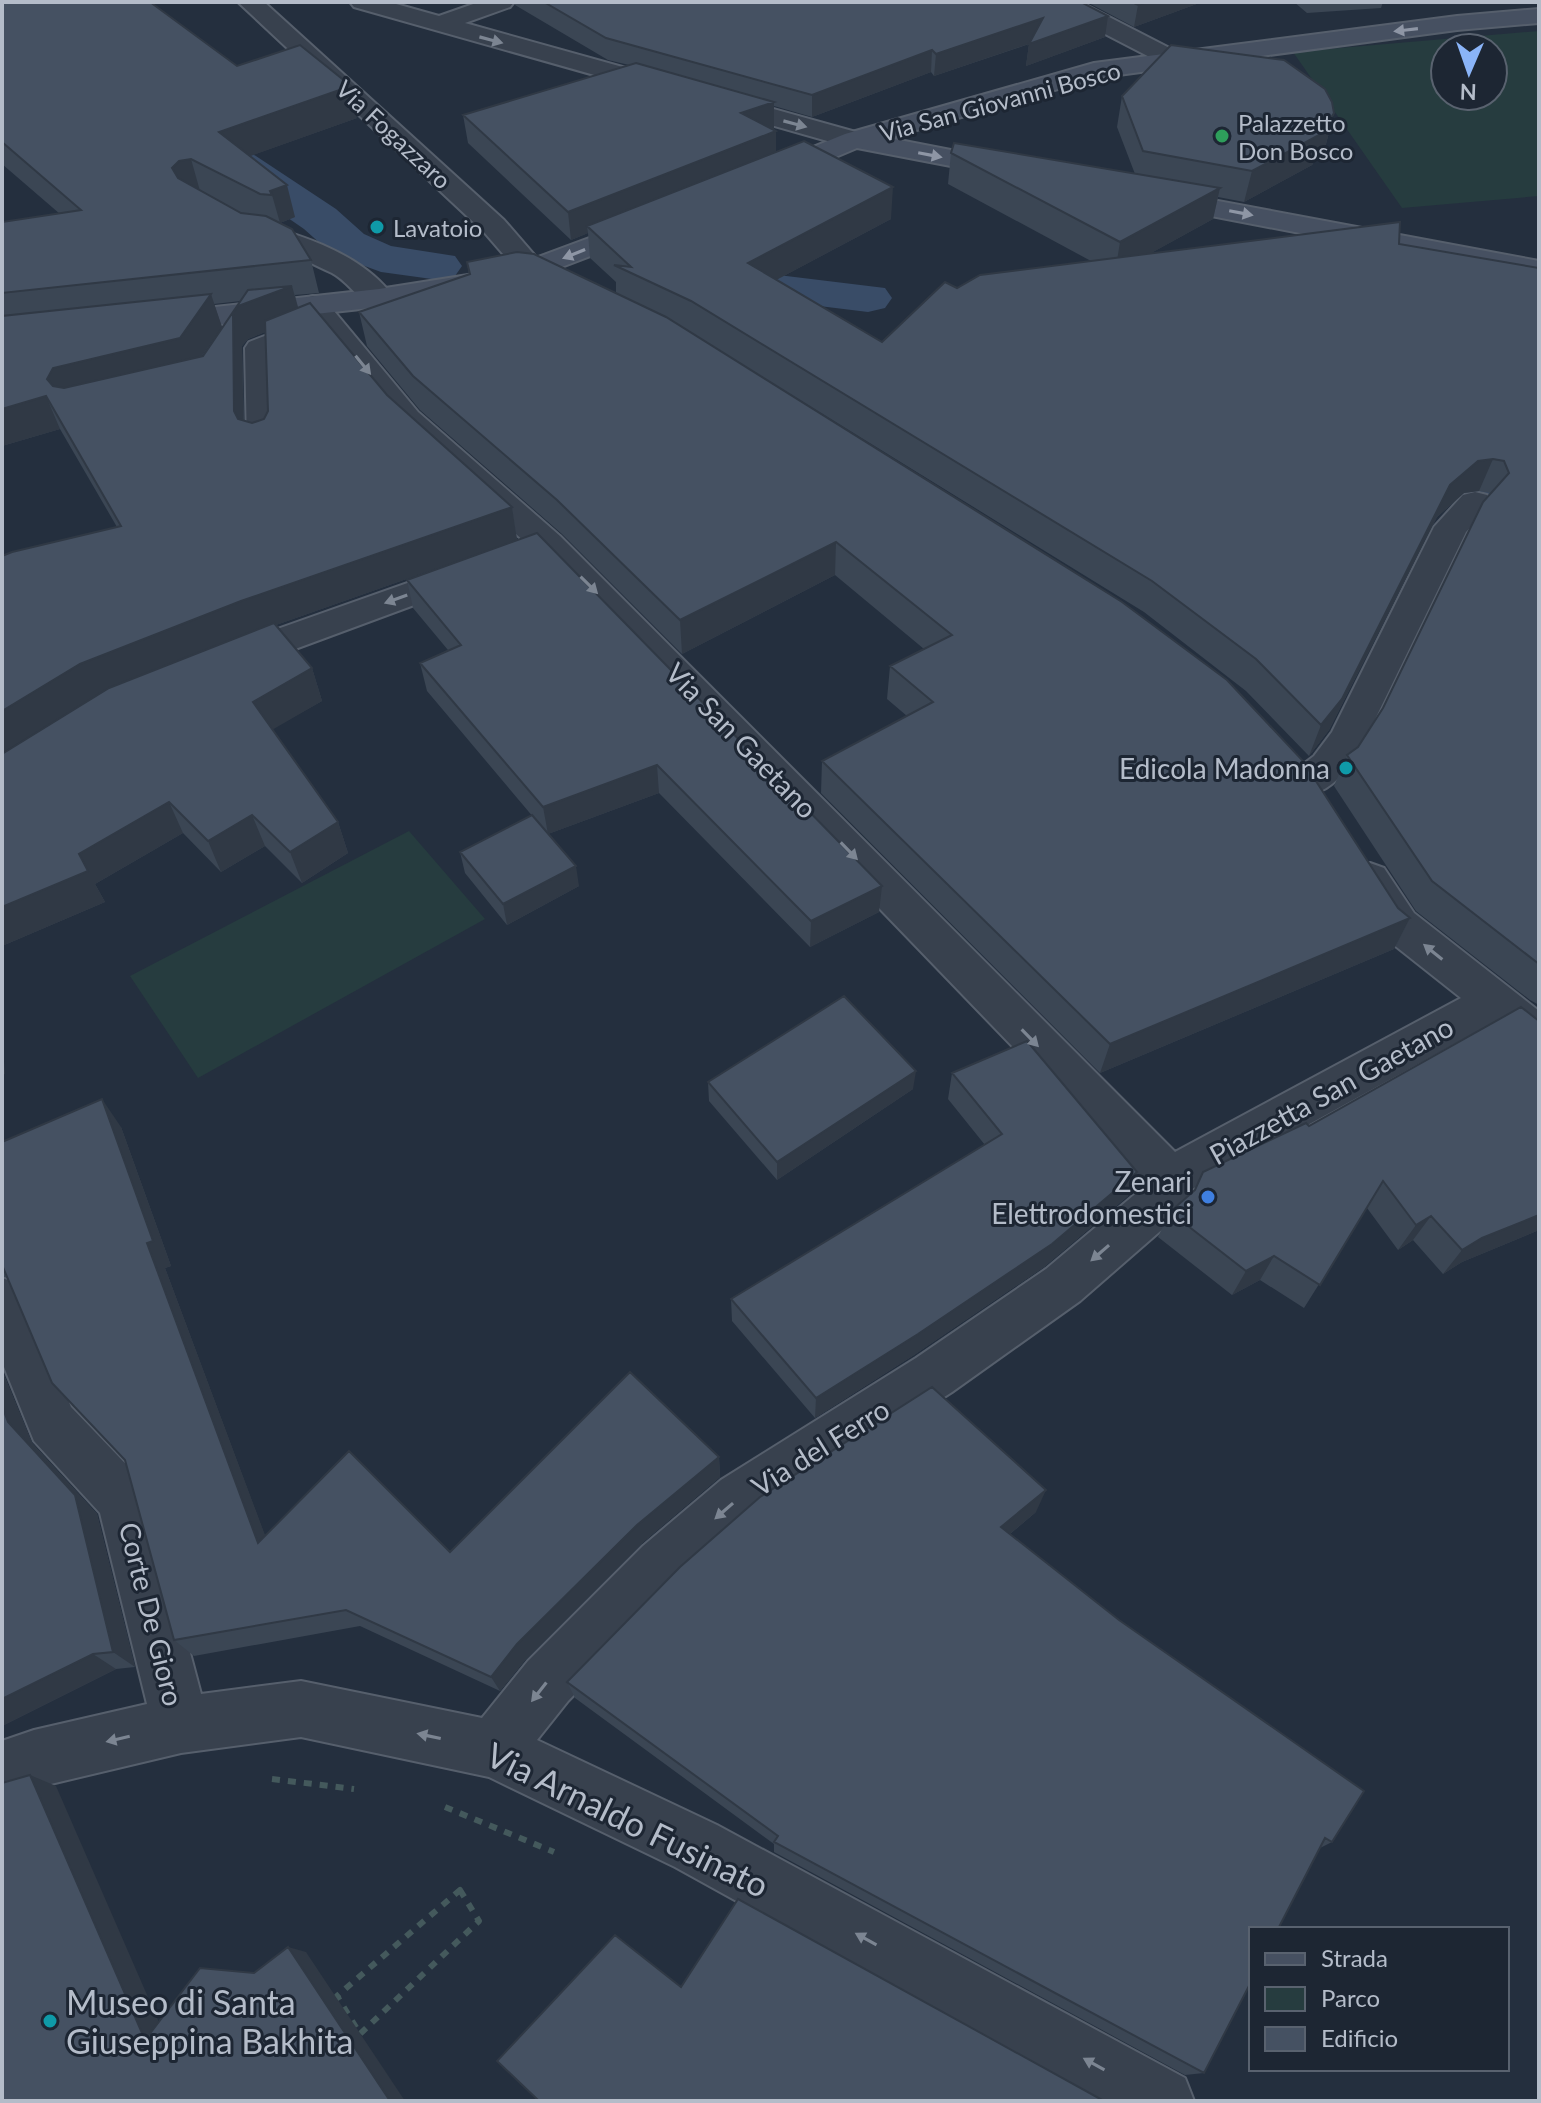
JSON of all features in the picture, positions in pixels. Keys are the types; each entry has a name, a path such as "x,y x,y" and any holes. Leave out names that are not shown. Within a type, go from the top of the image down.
{"street":[{"name":"Via Fogazzaro","path":"250,2 494,226 533,271"},
{"path":"362,2 854,140 1038,172 963,148 952,136 951,128 953,120 968,107"},
{"path":"437,25 502,2"},
{"path":"1061,2 1174,60"},
{"name":"Via San Giovanni Bosco","path":"750,182 854,140 1094,71 1457,23 1539,16"},
{"path":"1136,193 1539,270"},
{"path":"224,216 262,237 281,238 348,270 379,298"},
{"path":"125,325 248,312 320,313 379,298 533,271 663,218"},
{"path":"533,271 600,303"},
{"name":"Via San Gaetano","path":"320,313 524,553 1079,1087 1153,1159 1168,1179"},
{"path":"1306,783 1328,766 1348,738 1400,638 1419,590 1451,527 1475,503"},
{"path":"196,674 524,553"},
{"path":"1349,847 1399,925 1539,1036"},
{"name":"Piazzetta San Gaetano","path":"1168,1179 1494,1001"},
{"name":"Via del Ferro","path":"494,1749 548,1681 662,1565 740,1498 934,1375 1063,1285 1164,1198 1170,1186 1168,1179"},
{"name":"Corte De Gioro","path":"2,1300 52,1424 123,1499 181,1725"},
{"name":"Via Arnaldo Fusinato","path":"2,1770 34,1759 181,1725 301,1709 494,1749 696,1846 1162,2101"}],"lane":[{"path":"226,346 248,312"},
{"path":"261,444 258,348 320,313"}],"path":[{"path":"261,1778 370,1790"},
{"path":"431,1802 561,1855"},
{"path":"460,1890 479,1921 360,2034 337,1996 460,1890"}],"green space":[{"path":"1539,31 1539,196 1402,208 1293,52 1429,40 1429,112 1509,112 1509,34"},
{"path":"409,831 485,919 198,1078 130,976"}],"building":[{"path":"2,2 150,2 237,66 300,45 351,86 219,132 287,185 270,191 272,195 260,194 191,159 179,161 172,168 178,178 241,213 266,216 292,229 311,260 2,293 2,222 81,210 2,142"},
{"path":"544,2 1081,2 1108,16 1029,44 1043,18 936,54 932,50 812,95 606,38"},
{"name":"Palazzetto Don Bosco","path":"1171,45 1284,60 1325,89 1334,113 1321,134 1252,171 1143,151 1122,96"},
{"path":"636,63 774,102 741,113 776,131 568,212 463,115"},
{"path":"804,141 893,187 748,263 882,342 945,282 957,288 980,275 1400,222 1399,244 1539,268 1539,964 1432,881 1347,755 1358,747 1383,708 1483,502 1509,473 1504,461 1478,461 1450,485 1342,699 1321,725 1256,659 1152,581 691,301 614,265 631,267 587,226"},
{"path":"954,143 1220,188 1120,242 951,153"},
{"path":"517,252 534,254 666,317 1122,602 1227,680 1303,761 1398,908 1410,918 1110,1044 822,761 933,702 890,666 952,635 836,542 680,620 557,500 413,376 359,312 470,274 467,262"},
{"path":"292,286 238,306 233,313 234,411 238,419 252,423 264,419 268,411 265,321 310,303 387,395 512,507 241,601 80,664 2,711 2,556 121,526 46,396 2,409 2,316 211,294 180,338 53,368 47,379 53,386 64,388 203,356 248,290"},
{"path":"537,533 882,886 811,921 657,765 543,807 420,663 461,645 407,580"},
{"path":"274,623 312,668 253,702 338,822 290,852 252,815 208,841 169,802 79,854 88,871 2,907 2,754 109,688"},
{"path":"532,815 576,866 503,904 460,852"},
{"path":"844,996 916,1071 777,1162 708,1082"},
{"path":"1521,1007 1539,1021 1539,1215 1482,1238 1462,1250 1431,1216 1416,1225 1383,1181 1320,1285 1274,1256 1246,1271 1170,1212 1195,1190 1203,1172 1306,1123 1309,1126"},
{"path":"1027,1041 1137,1172 1052,1244 816,1398 731,1299 1002,1134 952,1073"},
{"path":"102,1099 153,1241 147,1243 258,1543 349,1451 450,1552 630,1372 719,1457 637,1525 517,1644 491,1677 346,1610 174,1640 125,1460 52,1383 2,1265 2,1142"},
{"path":"932,1387 1046,1490 1001,1527 1119,1620 1364,1791 1332,1842 1325,1838 1279,1927 1249,1927 1249,1986 1204,2073 774,1842 778,1836 567,1682 680,1567 760,1497"},
{"path":"2,1406 8,1422 75,1495 113,1652 93,1654 2,1699"},
{"path":"30,1775 145,2040 200,1968 254,1973 288,1947 390,2101 2,2101 2,1783"},
{"path":"738,1899 1104,2101 539,2101 497,2061 615,1935 681,1987"}],"waterway":[{"path":"212,146 320,219 348,244 381,258 439,266"},
{"path":"770,288 868,298"},
{"path":"1389,460 1539,511"}],"place":[{"name":"Palazzetto Don Bosco","path":"1222,136"},
{"name":"Lavatoio","path":"377,227"},
{"name":"Edicola Madonna","path":"1346,768"},
{"name":"Zenari Elettrodomestici","path":"1208,1197"},
{"name":"Museo di Santa Giuseppina Bakhita","path":"50,2021"}]}
